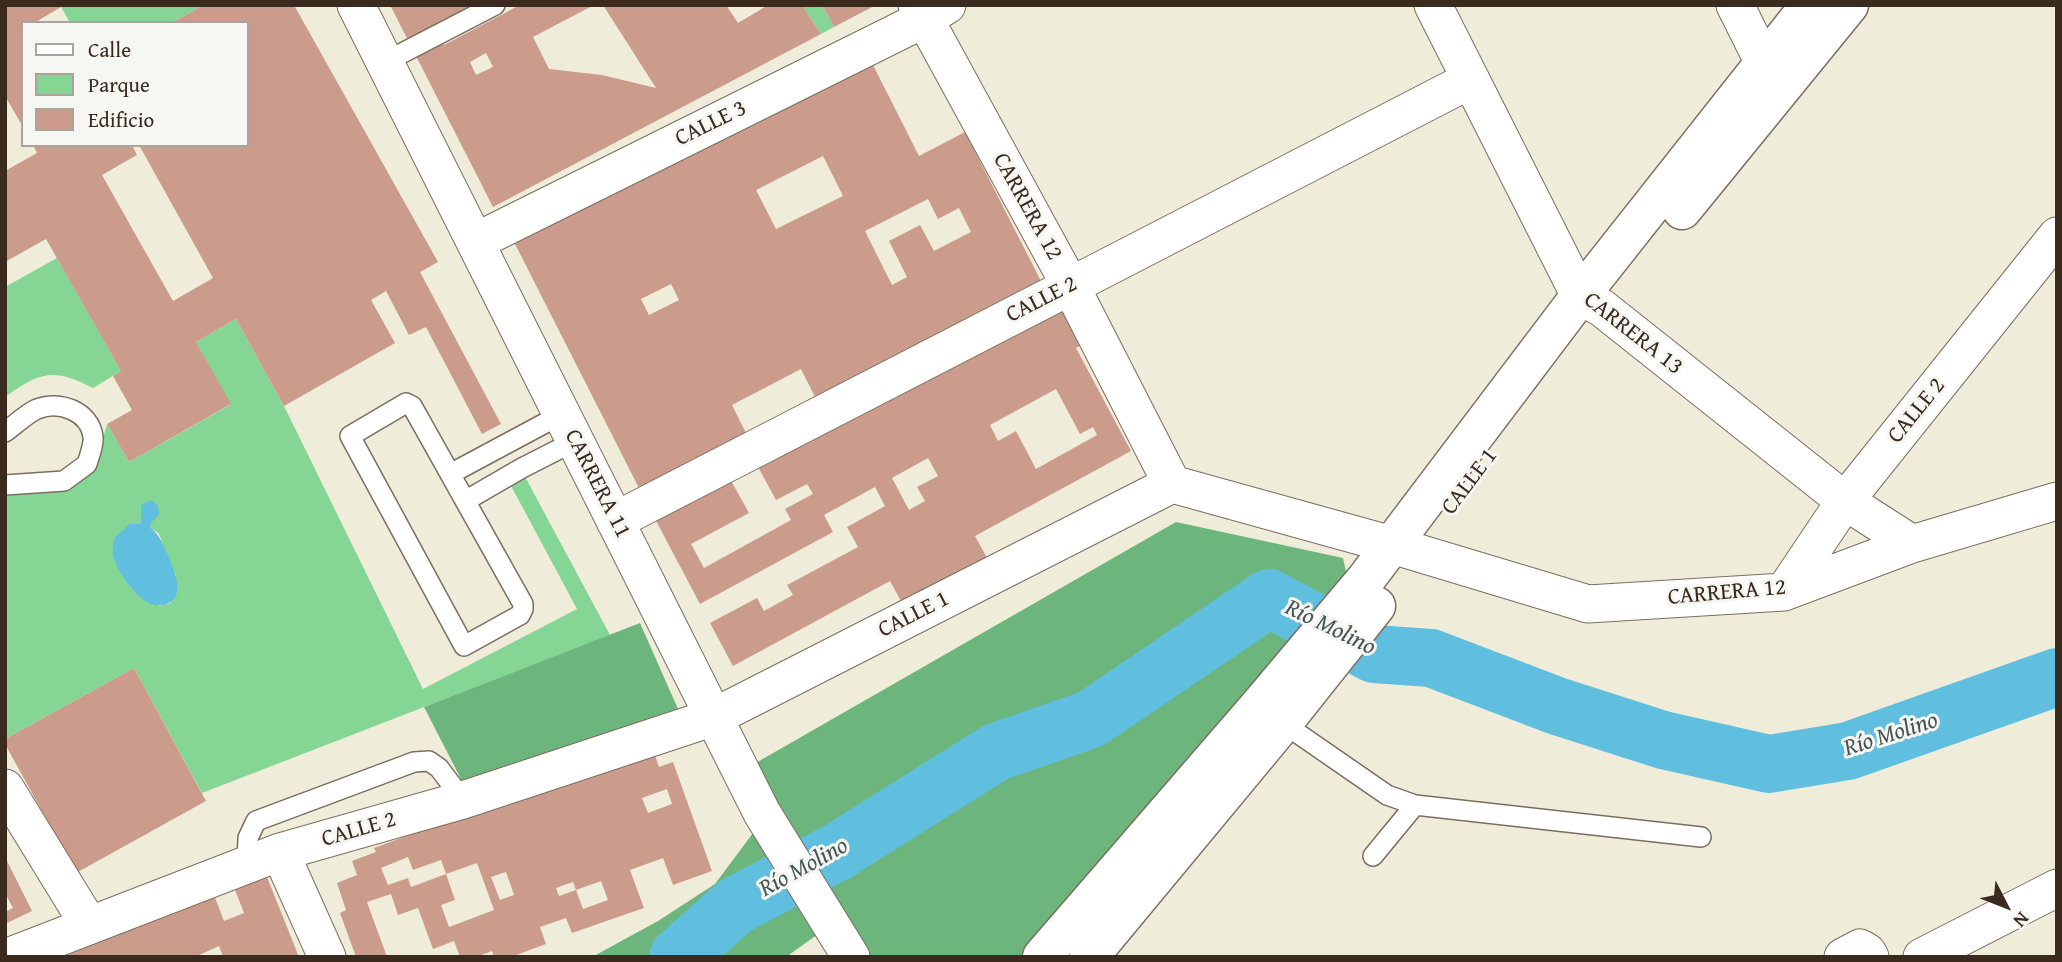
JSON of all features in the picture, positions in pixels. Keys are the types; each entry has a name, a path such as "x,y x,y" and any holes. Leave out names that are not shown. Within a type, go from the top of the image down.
{"main road":[{"name":"CALLE 1","path":"1771,78 1810,5"},
{"name":"CALLE 1","path":"1089,957 1271,715 1376,586 1591,302 1771,78 1849,5"},
{"name":"CALLE 1","path":"1042,957 1271,715"}],"street":[{"name":"CARRERA 11","path":"356,5 762,813 843,944"},
{"name":"CARRERA 13","path":"1433,5 1470,80 1591,302 1845,501 1912,544"},
{"path":"1735,5 1771,78"},
{"name":"CALLE 3","path":"475,242 929,10"},
{"name":"CARRERA 12","path":"929,10 1172,484"},
{"name":"CALLE 2","path":"615,521 1470,80"},
{"name":"CALLE 2","path":"1784,592 1845,501 2057,236"},
{"path":"1172,484 1404,549"},
{"name":"CALLE 1","path":"714,717 1172,484"},
{"name":"CARRERA 12","path":"1404,549 1588,604 1784,592 1912,544 2057,501"},
{"name":"CALLE 2","path":"8,957 264,858 463,800 714,717"},
{"path":"5,788 89,925"},
{"path":"264,858 327,957"},
{"path":"1922,957 2057,888"},
{"path":"1843,957 1860,948 1870,957"}],"lane":[{"path":"384,62 495,5"},
{"path":"406,403 409,404 465,501 523,604 523,609 520,615 464,646 350,436 406,403"},
{"path":"5,432 36,410 51,405 75,409 87,423 93,438 87,464 64,481 5,485"},
{"path":"450,474 568,427"},
{"path":"465,501 523,468 568,427"},
{"path":"1271,715 1387,795 1415,805 1701,837"},
{"path":"264,858 248,838 256,821 414,762 429,761 439,768 463,800"},
{"path":"1373,856 1415,805"}],"green space":[{"path":"60,5 203,5 175,21 69,21"},
{"path":"802,5 822,5 834,27 821,34"},
{"path":"57,258 121,371 93,388 58,375 38,377 5,397 5,287"},
{"path":"236,319 284,406 423,689 577,609 502,469 516,460 610,635 202,793 134,668 5,739 5,496 66,482 99,452 107,424 129,462 230,405 196,342","holes":["141,518 152,522 150,527 159,534 176,576 171,603 159,606 130,525 140,525"]},
{"path":"1176,522 1343,558 1347,576 1028,957 871,957 754,764"},
{"path":"640,623 678,709 463,783 424,707"},
{"path":"753,833 821,932 786,957 592,957 658,921 715,884"}],"water":[{"path":"152,500 158,506 159,514 150,527 163,544 177,584 173,600 161,605 147,602 131,587 117,567 113,552 115,537 130,524 140,524 142,504"}],"building":[{"path":"5,5 60,5 61,7 37,21 21,21 21,124 5,96"},
{"path":"203,5 294,5 438,262 420,272 501,424 482,434 426,327 409,335 386,291 371,300 395,343 284,406 236,319 196,342 231,404 129,462 107,424 132,410 113,376 121,371 46,239 5,262 5,171 37,153 34,147 133,147 137,155 102,175 173,301 213,278 140,147 248,147 248,21 175,21"},
{"path":"390,5 476,5 434,26 444,45 520,5 594,5 533,37 549,69 602,75 656,88 603,5 726,5 738,23 765,7 763,5 802,5 821,34 493,207","holes":["486,53 493,67 476,75 470,62"]},
{"path":"822,5 876,5 834,27"},
{"path":"870,59 919,156 965,132 1043,285 820,407 801,369 732,405 750,441 643,496 514,242","holes":["823,156 843,196 776,229 756,190","928,199 938,219 959,208 971,232 934,251 920,225 889,241 907,277 892,285 865,231","671,284 679,300 649,315 641,299"]},
{"path":"1060,304 1081,345 1076,348 1131,451 975,536 992,567 902,603 890,581 733,666 710,623 757,598 764,611 793,595 787,585 858,547 847,527 885,506 875,487 824,515 833,532 700,604 654,517 729,477 749,513 691,544 704,568 791,520 785,509 813,494 807,484 776,500 758,467","holes":["1056,389 1080,434 1093,427 1097,435 1036,469 1016,431 998,441 990,425","928,458 938,476 917,487 925,501 909,510 892,478"]},
{"path":"134,668 206,801 76,873 5,744 5,739"},
{"path":"652,746 659,767 673,762 712,871 673,885 663,858 630,870 644,908 572,933 566,918 540,927 546,944 511,957 494,957 492,951 476,957 460,957 454,941 433,949 418,908 398,915 391,894 367,902 387,957 356,957 340,913 346,910 337,883 357,875 352,861 376,852 374,848","holes":["667,789 672,804 648,813 642,798","408,857 413,870 441,860 446,874 411,887 408,878 388,885 381,868","477,863 494,910 449,927 441,905 455,900 446,874","506,872 514,895 500,900 491,877","601,881 608,900 583,909 576,890","573,882 576,890 559,896 556,888"]},
{"path":"5,857 32,911 5,924 5,912 13,908 5,893"},
{"path":"267,877 299,957 223,957 219,946 195,957 45,957 212,890 224,921 244,913 235,890"}],"waterway":[{"name":"Río Molino","path":"678,957 735,906 837,852 996,752 1091,719 1269,598 1374,654 1431,658 1557,706 1663,740 1769,764 1848,751 2057,677"}]}
